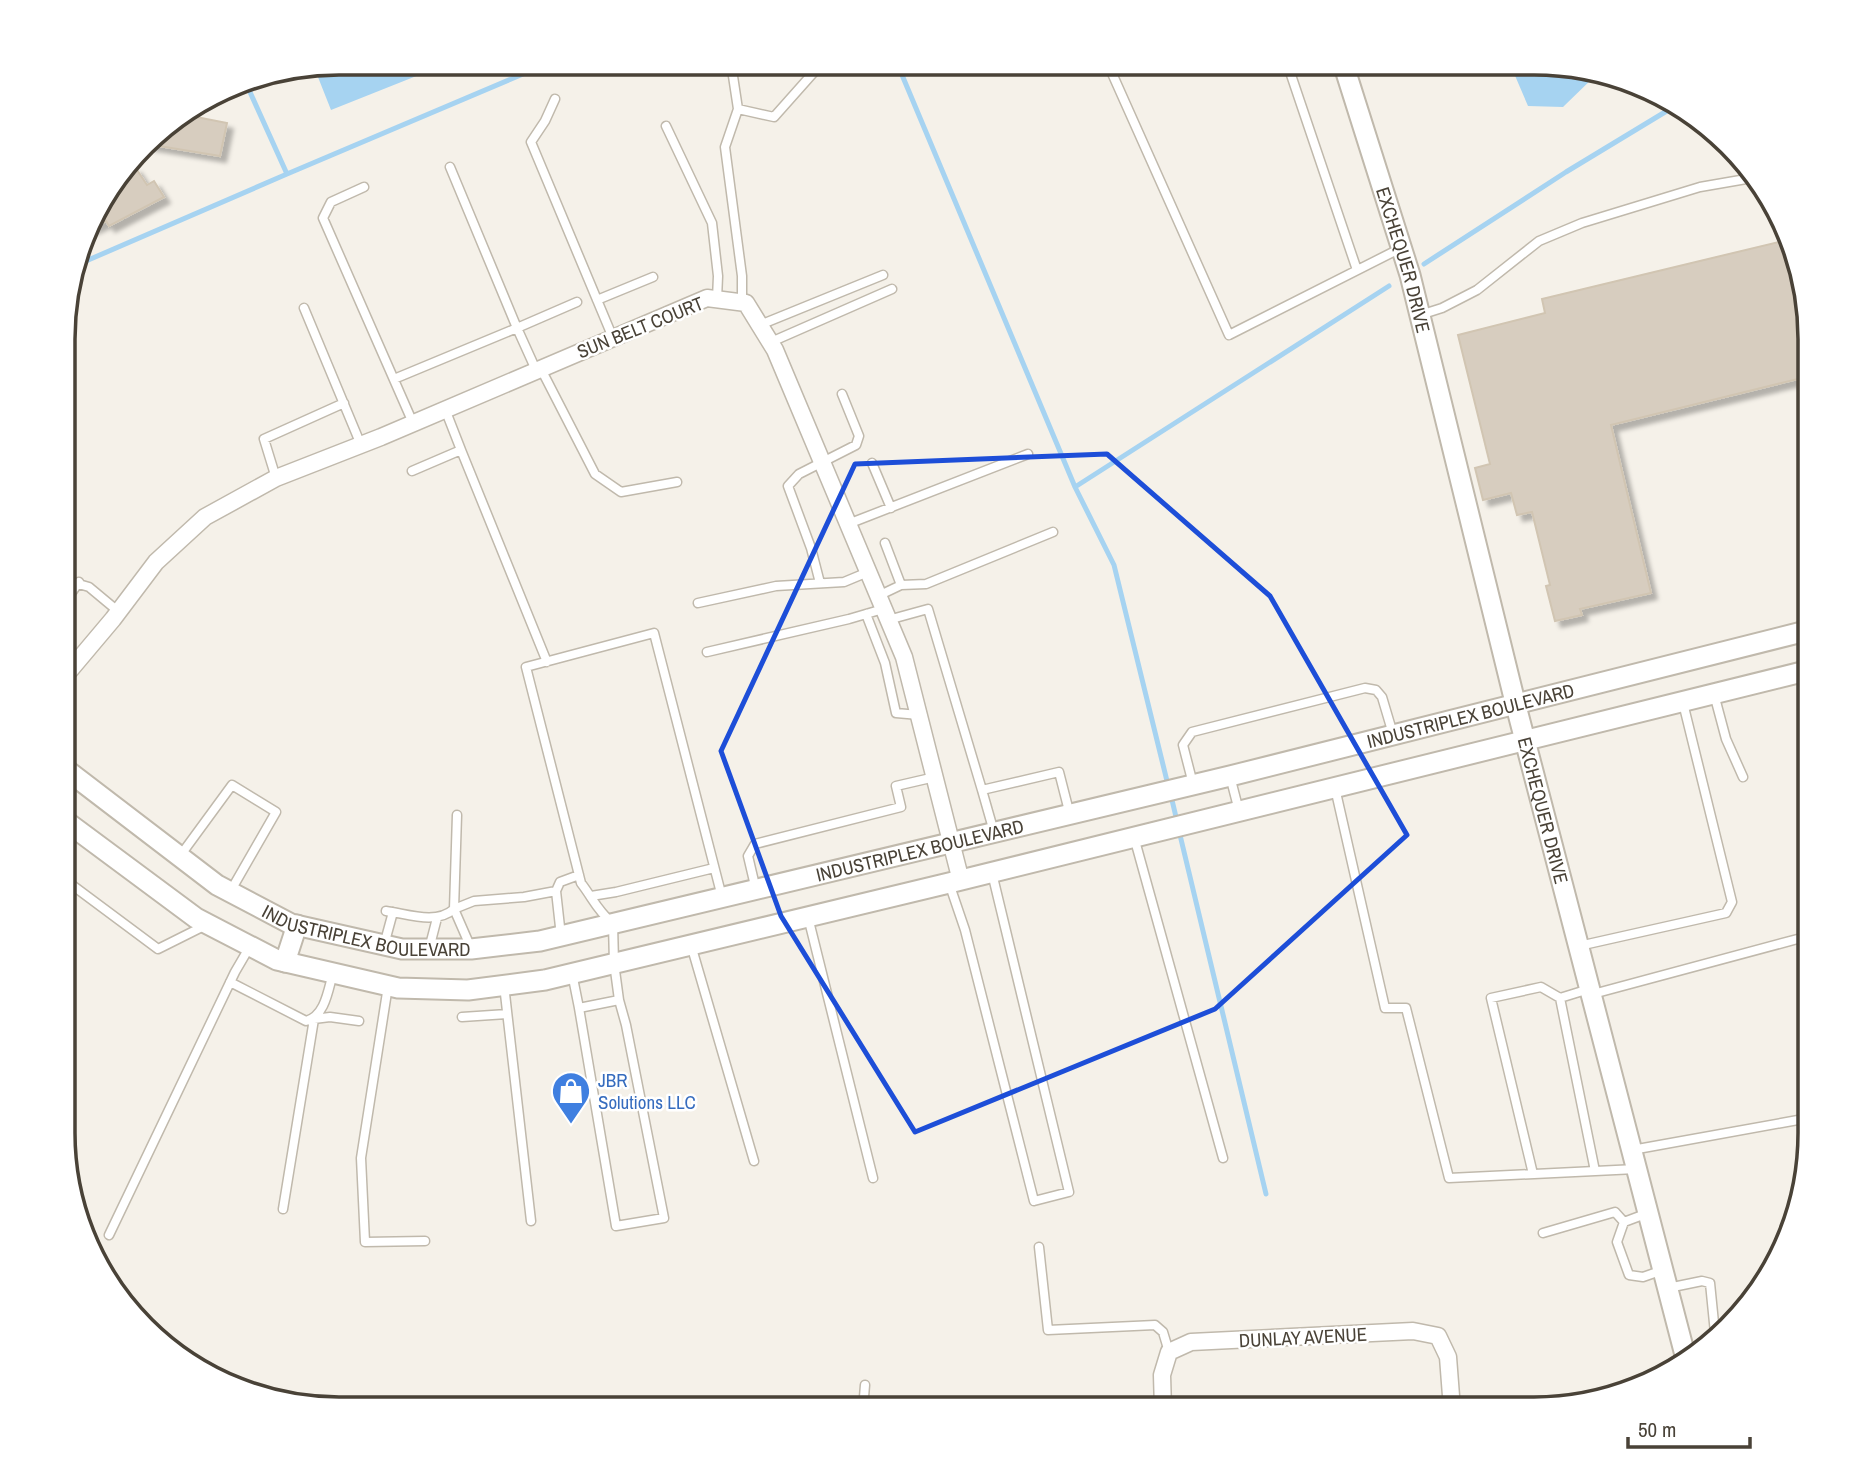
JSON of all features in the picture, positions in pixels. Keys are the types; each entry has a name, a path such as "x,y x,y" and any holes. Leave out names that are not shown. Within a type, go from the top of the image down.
{"street":[{"name":"EXCHEQUER DRIVE","path":"1346,75 1420,316 1515,702 1684,1349"},
{"name":"SUN BELT COURT","path":"75,664 156,562 205,517 276,478 361,445 707,298 741,303"},
{"path":"741,303 746,303 771,342 904,657 953,843 955,882"},
{"name":"INDUSTRIPLEX BOULEVARD","path":"75,776 217,885 297,925 402,949 471,949 540,941 756,890 1230,776 1515,702 1798,633"},
{"name":"INDUSTRIPLEX BOULEVARD","path":"75,828 207,925 249,948 285,962 388,986 468,990 572,973 691,945 1798,673"},
{"path":"285,962 297,925"},
{"name":"DUNLAY AVENUE","path":"1169,1352 1191,1342 1413,1331 1438,1336 1448,1357 1451,1397"},
{"path":"1163,1397 1162,1376 1169,1352"}],"lane":[{"path":"733,75 738,109 725,147 742,276 741,303"},
{"path":"738,109 774,117 811,75"},
{"path":"1113,75 1229,335 1401,248"},
{"path":"1291,75 1357,270"},
{"path":"555,99 531,142 612,338"},
{"path":"666,125 712,223 718,269 717,299"},
{"path":"450,167 517,328 595,474 621,492 677,482"},
{"path":"1420,316 1477,290 1539,241 1582,223 1700,187 1743,179"},
{"path":"364,187 331,202 323,218 413,423"},
{"path":"760,325 883,275"},
{"path":"597,300 653,277"},
{"path":"771,342 892,289"},
{"path":"394,379 577,302"},
{"path":"304,308 361,445"},
{"path":"820,583 811,548 788,486 799,474 856,445 859,436 842,394"},
{"path":"276,478 264,439 344,403"},
{"path":"445,409 547,662"},
{"path":"412,471 461,450"},
{"path":"848,524 1028,454"},
{"path":"872,463 891,508"},
{"path":"883,608 901,585 926,584 1053,533"},
{"path":"885,543 901,585"},
{"path":"698,603 776,586 844,582 868,572"},
{"path":"75,581 89,587 119,611"},
{"path":"75,588 79,582"},
{"path":"707,652 883,608 928,609 994,833"},
{"path":"866,614 885,663 897,713 919,715"},
{"path":"572,973 616,1226 664,1218 619,1000 613,924 596,909 581,883 526,667 654,632 722,898"},
{"path":"1193,784 1183,745 1192,732 1352,691 1365,688 1376,690 1382,698 1393,734"},
{"path":"1714,694 1726,739 1743,777"},
{"path":"1579,946 1726,913 1732,902 1683,702"},
{"path":"982,790 1059,772 1070,815"},
{"path":"1230,776 1239,811"},
{"path":"756,890 748,856 755,844 901,807 896,786 935,777"},
{"path":"180,856 232,785 276,813 230,892"},
{"path":"1335,788 1385,1008 1406,1008 1449,1178 1595,1171 1798,1121"},
{"path":"457,815 454,909 471,949"},
{"path":"1134,837 1223,1158"},
{"path":"590,896 714,868"},
{"path":"955,882 1034,1201 1069,1192 992,873"},
{"path":"561,936 556,891 560,882 579,875"},
{"path":"75,887 158,949 207,925"},
{"path":"384,945 390,912 437,918 474,901 556,891"},
{"path":"808,917 873,1178"},
{"path":"429,949 437,918"},
{"path":"1533,1174 1491,998 1541,987 1560,998 1798,939"},
{"path":"691,945 754,1161"},
{"path":"109,1235 230,982 249,948"},
{"path":"283,1209 314,1019 322,1009 334,973"},
{"path":"230,982 306,1021 330,1017 359,1021"},
{"path":"504,985 531,1221"},
{"path":"388,986 361,1158 365,1242 425,1241"},
{"path":"1560,998 1595,1171"},
{"path":"579,1008 619,1000"},
{"path":"462,1017 507,1014"},
{"path":"1543,1233 1615,1212 1624,1222"},
{"path":"1624,1222 1648,1213"},
{"path":"1624,1222 1617,1242 1629,1275 1710,1283 1715,1324"},
{"path":"1040,1247 1048,1330 1155,1325 1163,1332 1169,1352"},
{"path":"864,1397 865,1385"}],"highlighted area":[{"path":"1107,454 1270,596 1407,835 1215,1009 915,1132 781,916 721,751 855,464"}],"water":[{"path":"419,75 331,110 318,76"},
{"path":"1515,75 1590,81 1563,107 1528,106"}],"building":[{"path":"197,117 227,123 220,156 160,146"},
{"path":"137,170 147,185 154,181 164,197 109,226 106,221 103,222 111,207"},
{"path":"1779,242 1793,288 1798,340 1798,379 1611,425 1651,593 1580,609 1582,615 1555,621 1546,586 1550,585 1532,512 1517,515 1511,493 1483,500 1475,468 1490,464 1458,335 1545,313 1542,299"}],"waterway":[{"path":"287,174 521,75"},
{"path":"902,75 1075,487 1389,286"},
{"path":"87,260 287,174 249,91"},
{"path":"1424,264 1566,172 1666,111"},
{"path":"1075,487 1114,565 1167,781"},
{"path":"1172,800 1176,817"},
{"path":"1180,835 1266,1194"}],"place":[{"name":"JBR Solutions LLC","path":"571,1125"}]}
